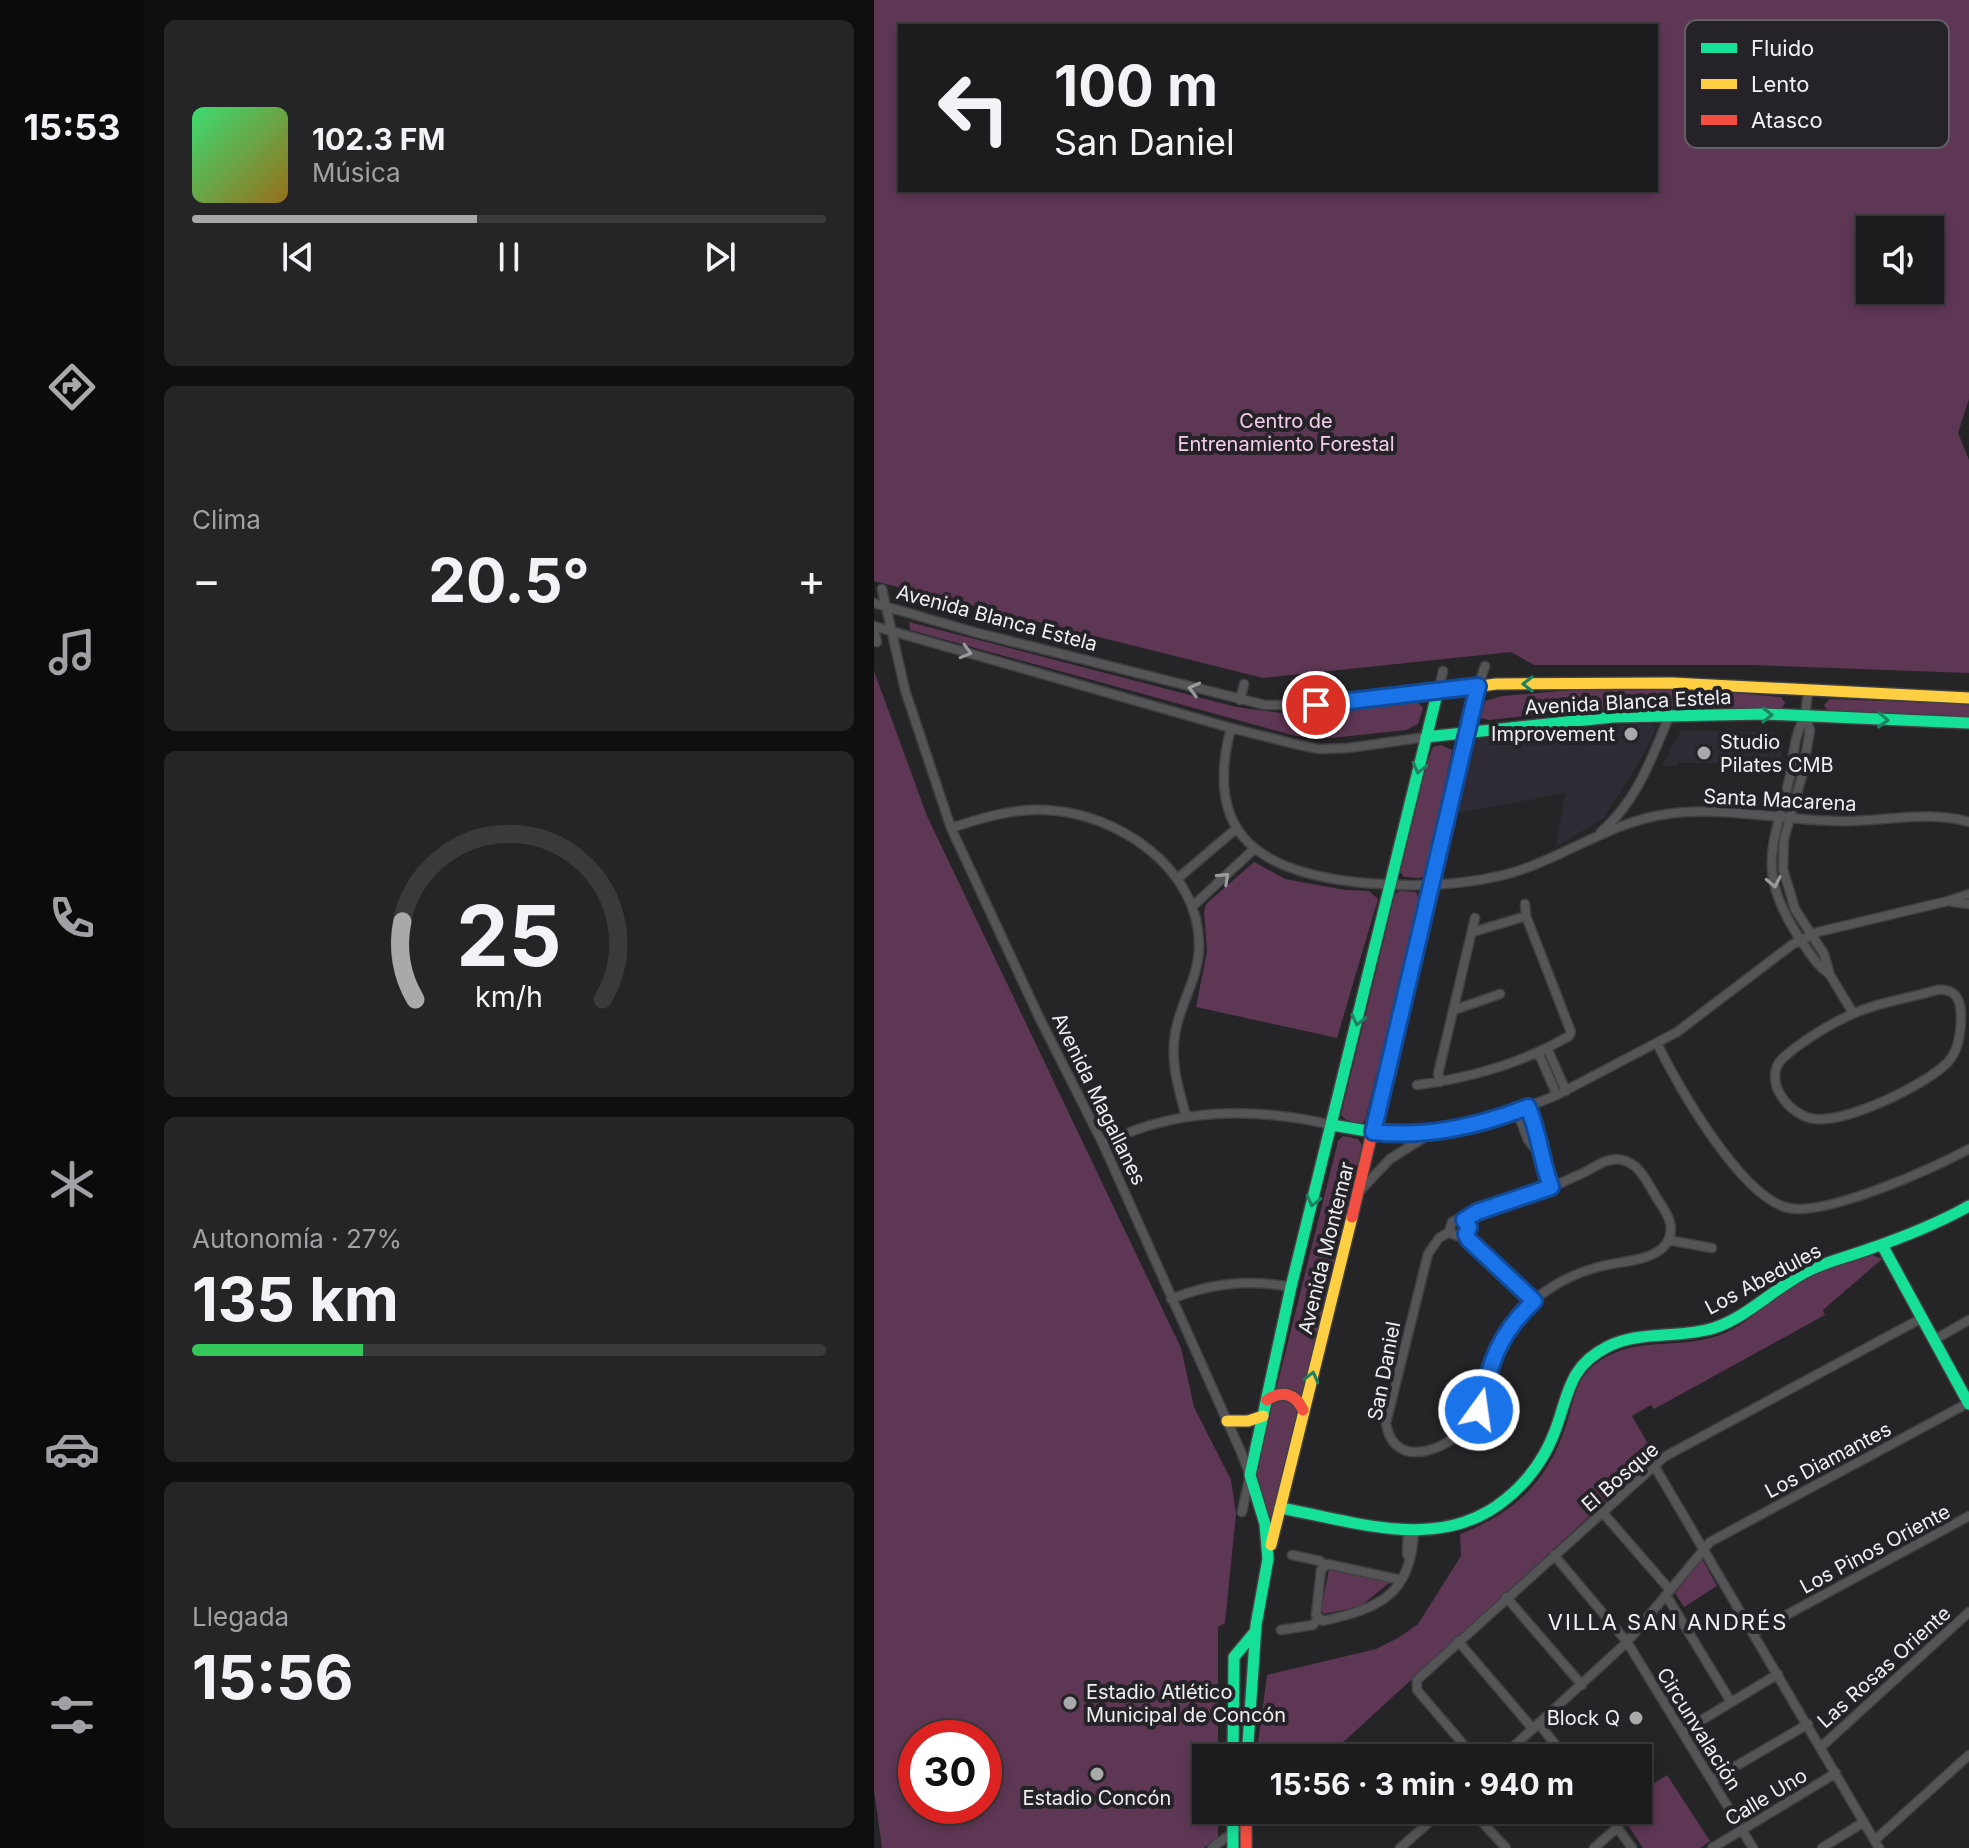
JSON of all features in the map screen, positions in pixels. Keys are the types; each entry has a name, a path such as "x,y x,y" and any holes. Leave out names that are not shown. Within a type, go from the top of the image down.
{"main road":[{"name":"Avenida Blanca Estela","path":"1438,692 1478,686 1672,683 1969,698"},
{"name":"Avenida Montemar","path":"1268,1559 1478,686"},
{"name":"Avenida Montemar","path":"1250,1475 1291,1287 1438,692"},
{"name":"Avenida Blanca Estela","path":"1426,737 1595,718 1765,714 1969,723"},
{"path":"1332,1125 1373,1132"},
{"name":"Los Abedules","path":"1280,1508 1411,1531 1437,1530 1471,1521 1494,1510 1514,1495 1531,1476 1555,1432 1565,1391 1573,1377 1587,1361 1604,1349 1632,1338 1686,1334 1721,1325 1812,1269 1882,1245 1969,1206"},
{"path":"1882,1245 1968,1403"},
{"path":"1267,1400 1277,1394 1289,1394 1300,1402 1304,1411"},
{"path":"1227,1421 1248,1421 1263,1416"},
{"name":"Avenida Magallanes","path":"1248,1744 1256,1625 1268,1559 1265,1524 1250,1475"},
{"name":"Avenida Magallanes","path":"1234,1663 1236,1651 1250,1641 1256,1625"},
{"path":"1233,1744 1234,1663 1244,1661 1252,1673"},
{"path":"1237,1824 1246,1848"},
{"path":"1233,1848 1241,1824"}],"street":[{"name":"Avenida Magallanes","path":"882,589 905,690 951,828 1039,1017 1103,1144 1250,1475"},
{"name":"Avenida Blanca Estela","path":"874,603 1240,700 1297,707 1438,692"},
{"name":"Avenida Blanca Estela","path":"874,628 1231,728 1319,749 1426,737"},
{"path":"874,628 877,642"},
{"name":"Avenida Montemar","path":"1478,686 1485,666"},
{"name":"Avenida Montemar","path":"1438,692 1443,671"},
{"path":"1240,700 1244,684"},
{"path":"1808,691 1805,717 1797,729 1792,765 1771,853 1773,879 1783,910 1813,959 1830,975"},
{"name":"Santa Macarena","path":"1597,835 1628,802 1646,772 1669,717"},
{"path":"1805,717 1810,730 1783,849 1785,879 1795,909 1824,954 1830,975 1853,1013"},
{"name":"Santa Macarena","path":"1231,728 1223,757 1222,779 1237,828 1254,849 1278,863 1316,877 1390,885 1480,880 1521,870 1638,820 1702,811 1778,818 1853,821 1945,818 1969,822"},
{"path":"1628,802 1629,810 1638,820"},
{"path":"951,828 1016,811 1045,809 1073,813 1101,821 1126,834 1159,859 1177,879 1193,906 1198,927 1198,959 1190,993 1178,1021 1173,1053 1175,1075 1186,1116"},
{"path":"1177,879 1237,828"},
{"path":"1193,906 1254,849"},
{"path":"1373,1132 1430,1133 1482,1122 1528,1107 1677,1032 1793,944 1860,920 1969,894"},
{"path":"1948,901 1969,904"},
{"path":"1417,1085 1477,1073 1543,1050 1569,1036 1571,1032 1526,916 1525,904"},
{"path":"1473,932 1526,916"},
{"path":"1440,1082 1438,1074 1475,918"},
{"path":"1946,990 1954,994 1961,1005 1960,1036 1947,1062 1887,1099 1820,1120 1800,1115 1776,1086 1774,1076 1777,1065 1853,1013 1946,990"},
{"path":"1454,1010 1500,994"},
{"path":"1657,1043 1711,1134 1759,1190 1781,1206 1809,1208 1868,1192 1969,1149"},
{"path":"1543,1050 1561,1093"},
{"path":"1528,1107 1539,1136 1539,1152 1551,1187"},
{"path":"1517,1111 1528,1140 1539,1152"},
{"path":"1103,1144 1186,1116 1251,1113 1332,1125"},
{"path":"1358,1193 1390,1159 1430,1133"},
{"name":"San Daniel","path":"1609,1160 1628,1162 1644,1177 1669,1217 1671,1229 1668,1240 1656,1253 1582,1272 1534,1301 1515,1321 1493,1356 1479,1410 1469,1426 1455,1438 1430,1450 1413,1452 1396,1444 1389,1435 1386,1423 1431,1248 1439,1238 1451,1231 1452,1222 1551,1187 1609,1160"},
{"path":"1451,1231 1457,1237 1466,1234 1469,1227 1464,1220"},
{"path":"1466,1234 1475,1247 1534,1301"},
{"path":"1668,1240 1712,1248"},
{"path":"1171,1299 1229,1283 1250,1281 1291,1287"},
{"name":"El Bosque","path":"1463,1744 1415,1685 1458,1641 1664,1457 1922,1318"},
{"path":"1934,1340 1969,1320"},
{"name":"Los Diamantes","path":"1704,1547 1968,1403"},
{"path":"1655,1467 1877,1844 1969,1755"},
{"path":"1242,1512 1250,1475"},
{"path":"1603,1513 1668,1592 1731,1702"},
{"name":"Los Pinos Oriente","path":"1753,1633 1969,1516"},
{"path":"1324,1565 1315,1612 1318,1618 1323,1621 1371,1608 1385,1599 1401,1580 1410,1559 1407,1554 1411,1531"},
{"path":"1516,1744 1627,1642 1704,1547"},
{"path":"1292,1555 1320,1561 1324,1565"},
{"name":"Circunvalación","path":"1554,1555 1627,1642 1753,1848"},
{"path":"1324,1565 1401,1580"},
{"path":"1506,1597 1582,1685"},
{"name":"Las Rosas Oriente","path":"1821,1747 1969,1612"},
{"path":"1281,1630 1313,1625 1318,1618"},
{"path":"1458,1641 1553,1744"},
{"path":"1682,1732 1778,1674"},
{"path":"1712,1780 1808,1724"},
{"name":"Calle Uno","path":"1712,1848 1836,1773"},
{"path":"1822,1848 1864,1822"},
{"path":"1400,1848 1427,1824"},
{"path":"1484,1824 1506,1848"},
{"path":"1616,1824 1632,1848"},
{"path":"1594,1848 1618,1827"},
{"path":"1212,1848 1239,1830"}],"shaded area":[{"path":"1651,724 1656,729 1644,754 1604,818 1556,847 1565,793 1458,813 1476,738 1577,727"},
{"path":"1681,730 1774,732 1783,746 1780,763 1678,763 1677,766 1662,766"}],"green space":[{"name":"Centro de Entrenamiento Forestal","path":"874,0 1969,0 1969,399 1958,433 1969,460 1969,673 1750,665 1534,665 1511,652 1263,678 874,581"},
{"path":"909,622 1236,707 1282,713 1321,713 1416,700 1423,708 1418,724 1406,730 1322,739 1296,736 910,630"},
{"path":"874,671 927,816 1181,1348 1194,1407 1231,1480 1236,1514 1225,1623 1218,1627 1218,1744 1192,1744 1192,1824 1218,1824 1218,1837 1204,1848 882,1848 874,1790"},
{"path":"1573,690 1702,690 1781,697 1785,703 1781,710 1663,707 1584,710 1489,720 1481,718 1485,701 1502,696"},
{"path":"1830,699 1969,704 1969,717 1828,712 1824,705"},
{"path":"1441,745 1452,750 1425,876 1404,877 1400,872 1427,762 1433,747"},
{"path":"1254,862 1285,879 1345,890 1369,891 1378,899 1337,1038 1196,1007 1207,951 1206,904"},
{"path":"1400,891 1416,892 1419,899 1365,1121 1361,1124 1346,1120 1341,1115 1395,894"},
{"path":"1343,1136 1358,1139 1362,1145 1302,1397 1290,1389 1276,1390 1338,1141"},
{"path":"1872,1255 1882,1259 1823,1310 1825,1315 1654,1409 1651,1405 1632,1416 1655,1456 1341,1744 1258,1744 1267,1675 1376,1649 1418,1624 1461,1556 1460,1534 1480,1526 1513,1505 1527,1493 1550,1463 1578,1385 1594,1365 1608,1356 1638,1346 1701,1340 1727,1332 1797,1283"},
{"path":"1288,1398 1298,1408 1271,1521 1255,1476 1273,1402"},
{"path":"1702,1559 1717,1586 1684,1607 1675,1593"},
{"path":"1329,1570 1390,1582 1361,1606 1324,1614 1321,1610"},
{"path":"1667,1775 1710,1841 1700,1848 1643,1848 1627,1824 1652,1824 1652,1785"}],"traffic: fast":[{"path":"1407,986 1478,686"},
{"path":"1248,1744 1256,1625 1268,1559 1265,1524 1250,1475 1291,1287 1437,694"},
{"path":"1426,737 1613,717 1765,714 1969,723"},
{"path":"1332,1125 1373,1132"},
{"path":"1280,1508 1396,1529 1453,1525 1480,1516 1506,1499 1535,1468 1551,1441 1577,1373 1594,1355 1633,1338 1701,1331 1727,1323 1812,1269 1908,1235 1969,1206"},
{"path":"1882,1245 1969,1404"},
{"path":"1233,1744 1234,1657 1254,1633"},
{"path":"1233,1824 1233,1848"}],"traffic: slow":[{"path":"1437,694 1496,684 1672,683 1969,698"},
{"path":"1271,1545 1352,1217"},
{"path":"1227,1421 1248,1421 1263,1416"}],"traffic: jam":[{"path":"1352,1217 1407,986"},
{"path":"1267,1400 1288,1395 1303,1410"},
{"path":"1246,1824 1246,1848"}],"place":[{"name":"Improvement","path":"1631,734"},
{"name":"Studio Pilates CMB","path":"1704,753"},
{"name":"Estadio Atlético Municipal de Concón","path":"1070,1703"},
{"name":"Block Q","path":"1636,1718"},
{"name":"Estadio Concón","path":"1097,1774"}],"district":[{"name":"VILLA SAN ANDRÉS","path":"1668,1622"}],"route":[{"path":"1316,705 1478,686 1373,1132 1430,1133 1455,1129 1528,1107 1539,1136 1539,1152 1551,1187 1477,1212 1464,1220 1469,1227 1466,1234 1469,1240 1534,1301 1499,1343 1479,1410"}]}
